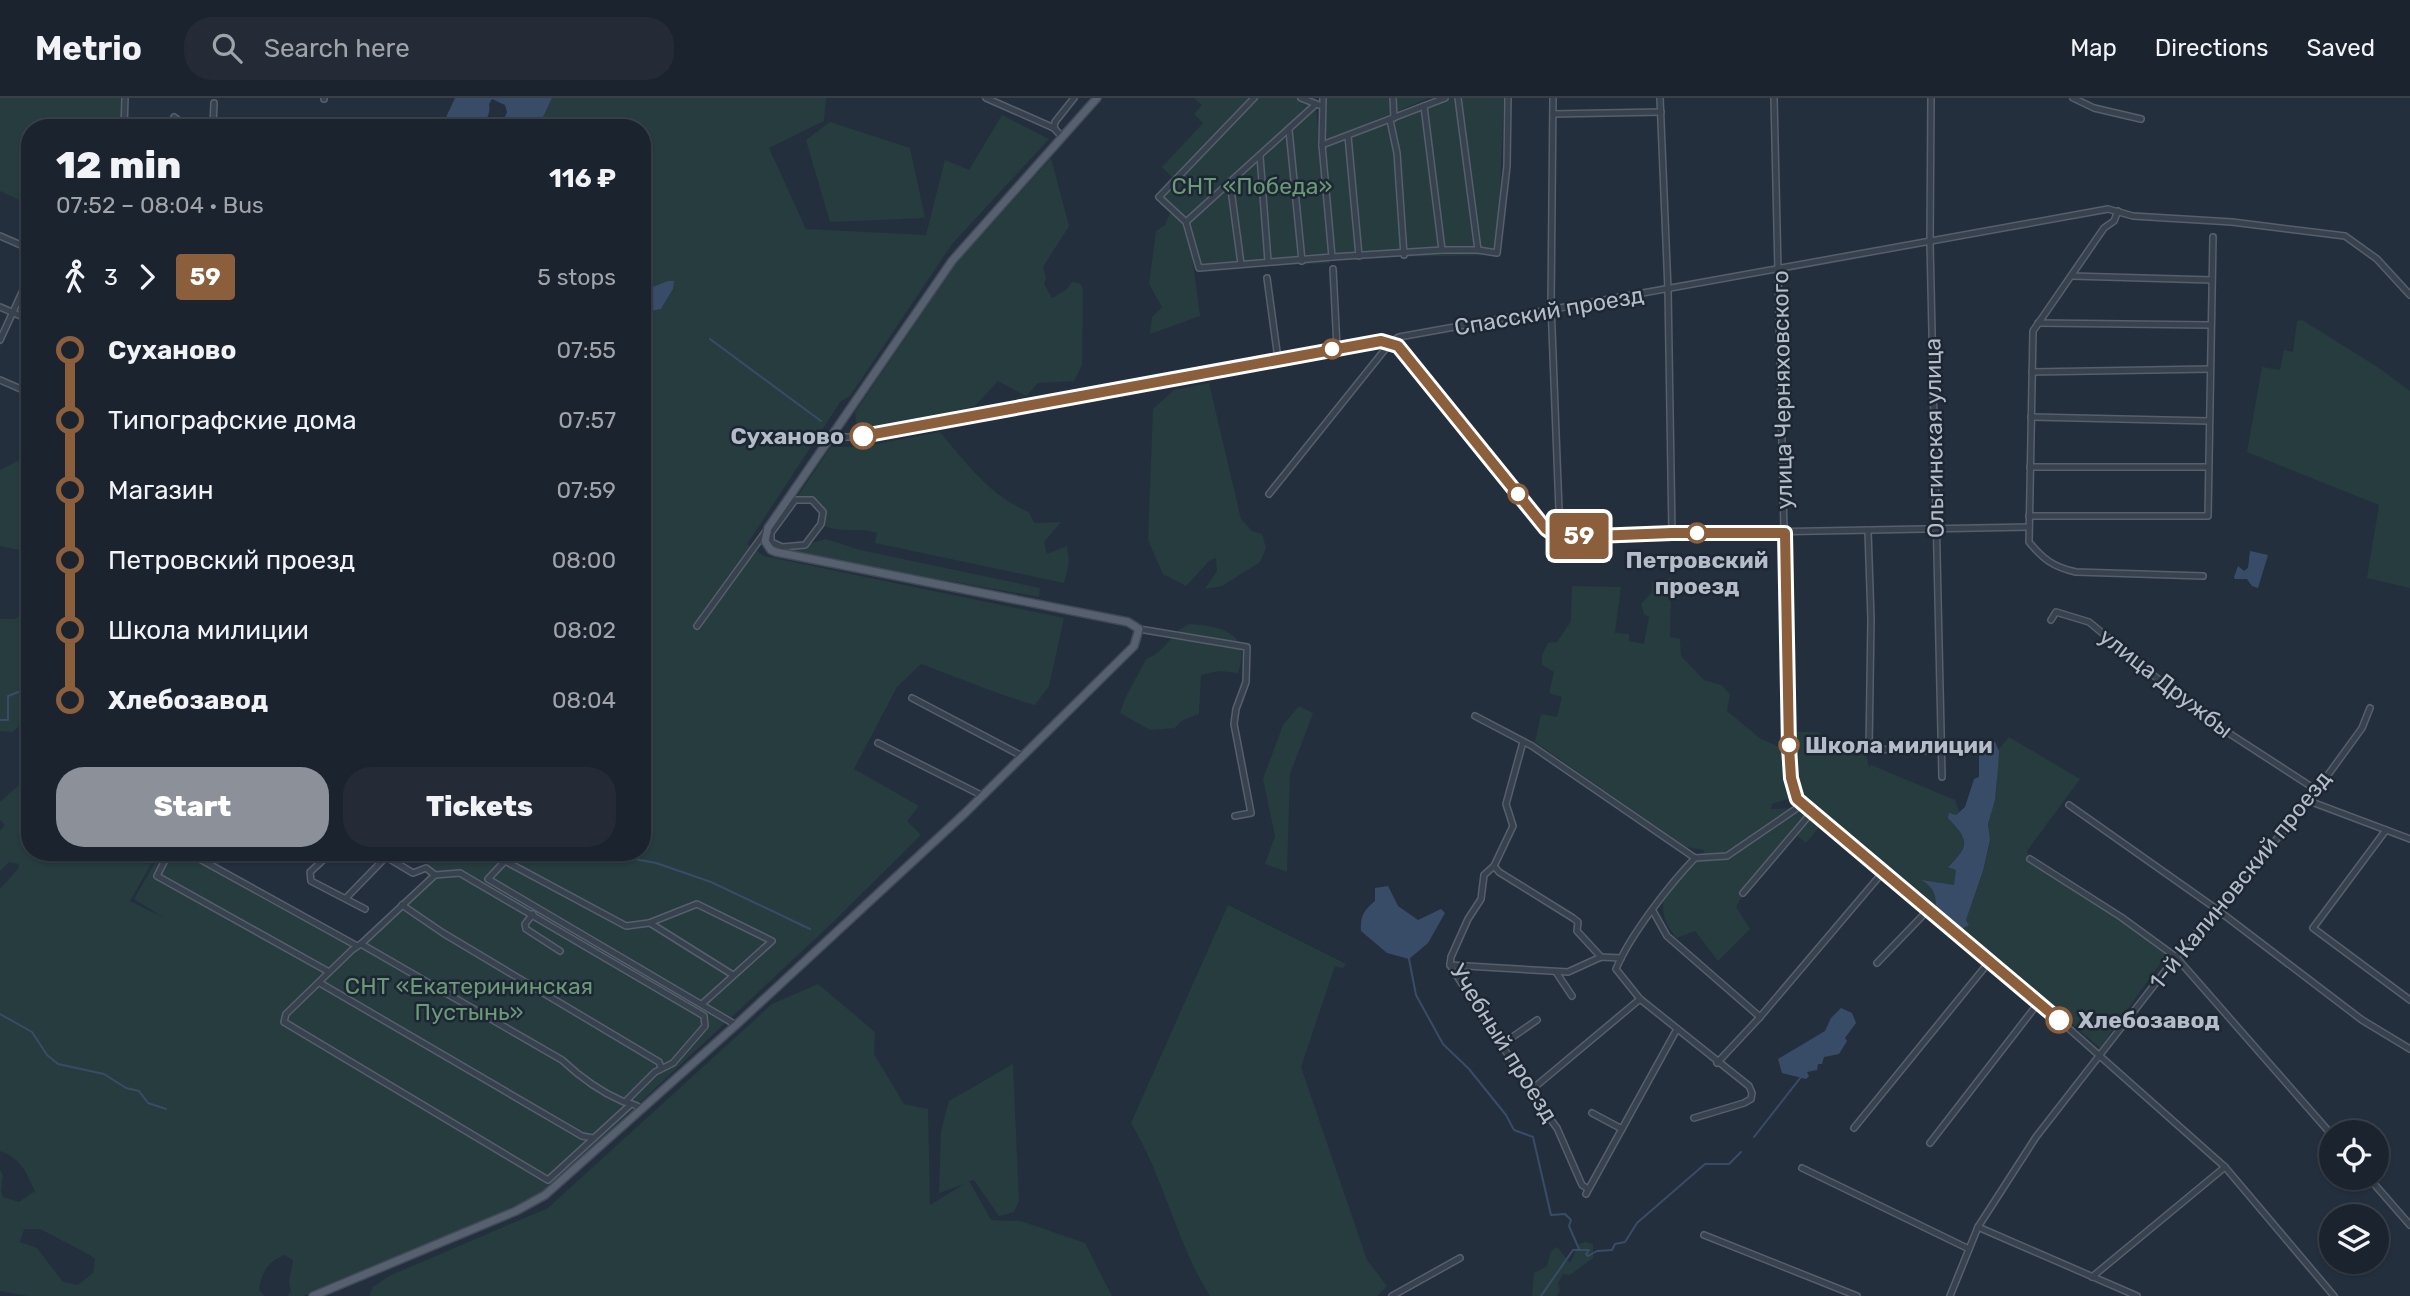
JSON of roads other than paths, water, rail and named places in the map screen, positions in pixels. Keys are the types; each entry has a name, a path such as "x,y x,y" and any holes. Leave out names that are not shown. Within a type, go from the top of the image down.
{"main road":[{"path":"313,1296 516,1211 545,1195 736,1025 983,796 1134,646 1139,629 1134,624 776,552 771,550 765,541 768,528 952,261 1097,98"}],"street":[{"path":"124,119 125,98"},
{"path":"986,98 1054,128 1062,137"},
{"path":"1054,128 1055,122 1074,98"},
{"path":"1254,98 1159,197 1186,222 1199,268 1268,261 1404,255 1442,250 1497,253 1507,166 1508,98"},
{"path":"1301,98 1320,102"},
{"path":"1393,98 1392,119 1404,255"},
{"path":"1322,145 1445,98"},
{"path":"1458,98 1478,250"},
{"path":"1553,98 1552,311 1560,537"},
{"path":"1661,98 1668,290 1672,533"},
{"name":"улица Черняховского","path":"1774,98 1791,778 1797,799 1803,804"},
{"name":"Ольгинская улица","path":"1931,98 1930,243 1942,777"},
{"path":"2073,98 2094,108 2141,119"},
{"path":"1186,222 1320,102"},
{"path":"1320,102 1330,258"},
{"path":"213,119 214,103"},
{"path":"1424,106 1442,250"},
{"path":"1553,114 1661,112"},
{"path":"1289,130 1302,261"},
{"path":"1348,136 1359,256"},
{"path":"1260,156 1268,261"},
{"path":"1230,182 1241,264"},
{"name":"Спасский проезд","path":"830,437 855,437 1337,348 1391,342 1399,337 2108,209 2133,216 2269,226 2346,236 2377,259 2410,295"},
{"path":"2118,211 2114,221 2104,229 2033,331 2029,542 2043,560 2060,569 2076,572 2203,576"},
{"path":"0,236 21,244"},
{"path":"2029,516 2208,516 2213,237"},
{"path":"1333,269 1337,348"},
{"path":"2071,276 2212,280"},
{"path":"1267,278 1278,359"},
{"path":"0,340 21,295"},
{"path":"0,307 21,316"},
{"path":"2038,323 2211,325"},
{"path":"1269,494 1391,342 1398,346 1546,529 1560,537 2029,527"},
{"path":"2032,372 2210,369"},
{"path":"0,380 21,389"},
{"path":"2031,417 2209,421"},
{"path":"2030,467 2208,467"},
{"path":"795,500 812,500 823,512 821,524 805,545 782,547 771,542 771,533 795,500"},
{"path":"697,626 768,528"},
{"path":"1868,531 1871,619 1869,748 1935,751 1940,745"},
{"name":"улица Дружбы","path":"2051,620 2056,612 2089,622 2204,717 2315,789"},
{"path":"1139,629 1247,646 1246,682 1236,709 1234,724 1251,813 1235,816"},
{"path":"912,698 1022,756"},
{"name":"1-й Калиновский проезд","path":"1950,1296 1978,1227 2036,1137 2176,957 2309,801 2315,789 2362,728 2370,708"},
{"path":"1475,716 1523,742 1594,787 1695,858 1727,856 1803,804 2039,1002 2225,1167 2334,1296"},
{"name":"Учебный проезд","path":"1523,742 1506,803 1513,826 1494,866 1484,875 1481,899 1468,919 1450,965 1528,1082 1530,1091 1557,1128 1587,1191 1622,1129"},
{"path":"878,743 983,796"},
{"path":"2309,801 2410,839"},
{"path":"2069,805 2217,910 2362,1020 2410,1049"},
{"path":"1742,893 1812,812"},
{"path":"2386,830 2314,928 2410,1000"},
{"path":"1694,1118 1751,1099 1749,1086 1640,999 1616,969 1653,911 1695,858"},
{"path":"2030,859 2122,917 2176,957 2319,1120"},
{"path":"164,861 157,876 329,972"},
{"path":"204,861 562,1060 575,1072 628,1103 637,1104 641,1109"},
{"path":"322,861 310,872 309,877 365,909"},
{"path":"346,898 382,861"},
{"path":"393,861 413,873 426,868 435,875"},
{"path":"702,1004 772,941 697,904 649,923 626,926 505,861 488,878 736,1025"},
{"path":"1494,866 1578,922 1577,932 1601,957"},
{"path":"1717,1063 1760,1017 1883,872"},
{"path":"559,1183 548,1180 284,1022 286,1014 435,875 460,873 704,1016 705,1026 693,1042 673,1063 666,1068 661,1067"},
{"path":"402,905 443,933 637,1048 659,1062 661,1067"},
{"path":"1877,963 1928,910"},
{"path":"1653,911 1667,936 1760,1017"},
{"path":"533,914 525,924 526,929 560,951"},
{"path":"649,923 733,975"},
{"path":"1450,965 1568,972 1601,957 1621,958"},
{"path":"1854,1128 1989,962"},
{"path":"1556,972 1572,996"},
{"path":"320,983 582,1136 594,1139"},
{"path":"1530,1091 1640,999"},
{"path":"1930,1143 2039,1002"},
{"path":"1501,1045 1537,1020"},
{"path":"1592,1113 1622,1129 1676,1028"},
{"path":"548,1180 594,1139 661,1067"},
{"path":"2092,1277 2225,1167"},
{"path":"1802,1168 1969,1249"},
{"path":"2379,1190 2410,1225"},
{"path":"1978,1227 2137,1296"},
{"path":"1704,1235 1857,1296"},
{"path":"1392,1296 1460,1258"}],"water":[{"path":"455,98 552,98 543,119 504,119 507,112 505,105 492,99 487,119 445,119"},
{"path":"674,281 673,289 661,309 651,311 651,288"},
{"path":"2250,551 2268,555 2258,588 2252,586 2247,579 2234,577 2238,566 2244,571 2248,568"},
{"path":"1979,742 1995,742 1999,751 1998,768 1995,800 1988,824 1990,840 1983,871 1966,920 1969,925 1962,929 1936,907 1933,891 1921,880 1954,885 1956,870 1948,867 1960,854 1964,843 1960,832 1948,818 1949,813 1956,815 1965,807 1974,779 1979,777"},
{"path":"1388,886 1398,906 1418,920 1441,909 1445,913 1428,943 1409,959 1387,953 1361,931 1364,914 1375,901 1375,888"},
{"path":"1841,1008 1852,1013 1856,1023 1845,1038 1847,1041 1839,1054 1824,1057 1817,1070 1807,1072 1809,1076 1806,1079 1782,1073 1778,1059 1825,1031 1831,1018"}],"waterway":[{"path":"710,339 821,421"},
{"path":"0,720 8,720 8,696 21,691"},
{"path":"645,861 711,882 810,929"},
{"path":"1409,959 1416,995 1443,1044 1469,1069 1506,1115 1514,1130 1533,1137 1551,1215 1565,1214 1571,1220 1569,1226 1579,1249"},
{"path":"0,1014 32,1032 47,1055 58,1064 104,1074 126,1088 139,1091 148,1103 166,1109"},
{"path":"1754,1137 1801,1077"},
{"path":"1541,1296 1573,1250 1589,1250 1586,1254 1588,1256 1597,1251 1612,1250 1615,1244 1625,1242 1637,1223 1705,1164 1729,1164 1741,1152"}],"place":[{"name":"Суханово","path":"863,436"},
{"name":"Петровский проезд","path":"1697,533"},
{"name":"Школа милиции","path":"1789,745"},
{"name":"Хлебозавод","path":"2059,1020"}],"park label":[{"name":"СНТ «Победа»","path":"1252,186"},
{"name":"СНТ «Екатерининская Пустынь»","path":"469,999"}]}
